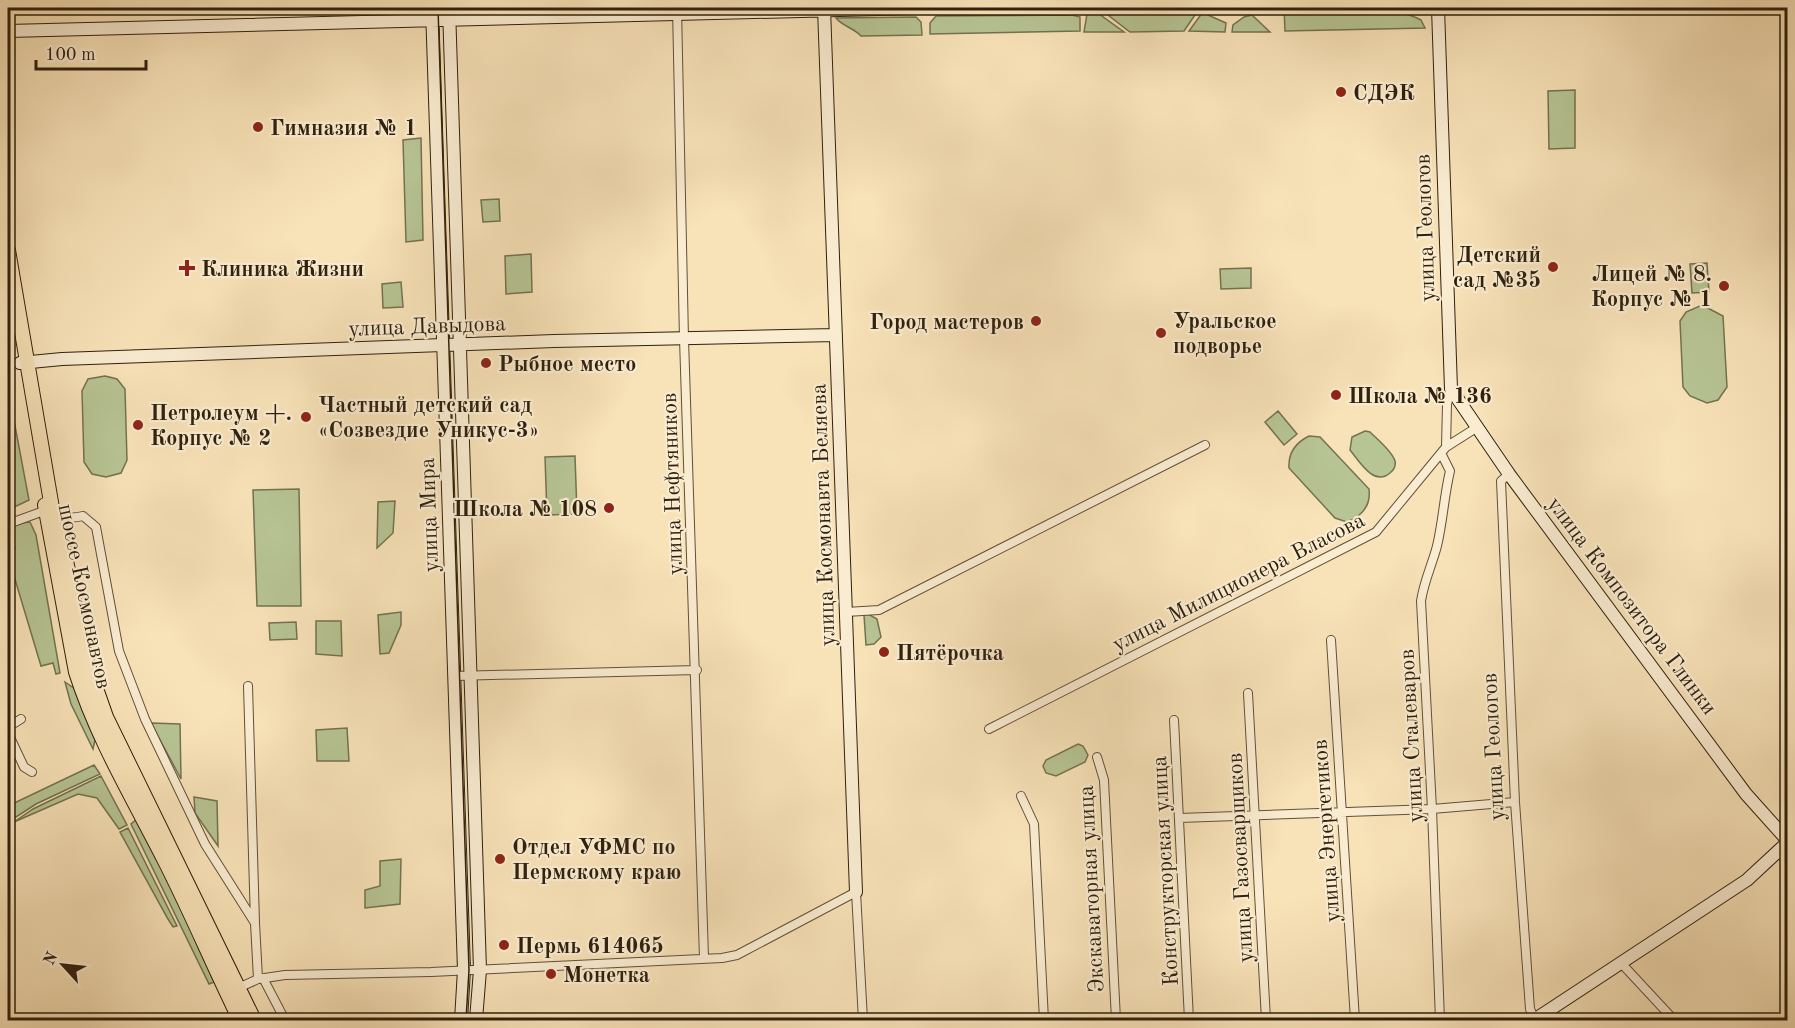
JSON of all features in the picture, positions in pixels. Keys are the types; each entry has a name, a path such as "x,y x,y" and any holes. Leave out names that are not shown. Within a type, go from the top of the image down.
{"main road":[{"path":"8,31 449,13 917,8"},
{"name":"улица Геологов","path":"1438,8 1451,389"},
{"name":"улица Космонавта Беляева","path":"824,9 856,892"},
{"name":"улица Мира","path":"449,13 480,970 477,1020"},
{"name":"улица Мира","path":"432,14 464,970 460,1020"},
{"name":"шоссе Космонавтов","path":"8,250 49,509 60,530 85,657 100,702 232,991 240,1020"},
{"name":"шоссе Космонавтов","path":"8,293 24,362"},
{"name":"улица Давыдова","path":"24,362 460,344 836,335"},
{"name":"улица Композитора Глинки","path":"1451,389 1509,474 1746,794 1788,842"},
{"path":"1534,1020 1747,880 1788,842"},
{"name":"шоссе Космонавтов","path":"232,991 254,1020"}],"street":[{"name":"улица Нефтяников","path":"677,11 684,339 697,670 704,958"},
{"name":"улица Геологов","path":"1444,451 1447,404 1451,389"},
{"name":"улица Милиционера Власова","path":"989,729 1376,532 1444,451 1476,428"},
{"path":"846,612 879,610 1205,445"},
{"name":"улица Сталеваров","path":"1440,1020 1421,601 1424,579 1435,555 1440,534 1444,497 1450,471 1444,451"},
{"name":"улица Геологов","path":"1509,474 1501,481 1515,802 1530,1009 1534,1020"},
{"path":"8,524 49,509"},
{"name":"шоссе Космонавтов","path":"49,509 70,519 83,516 96,527 114,631 145,719 205,844 255,923 261,978"},
{"name":"улица Энергетиков","path":"1330,640 1355,1020"},
{"path":"454,676 697,670"},
{"path":"248,686 255,923"},
{"name":"улица Газосварщиков","path":"1248,693 1266,1020"},
{"path":"8,727 21,718"},
{"name":"Конструкторская улица","path":"1174,720 1189,1020"},
{"path":"8,733 24,767 33,772"},
{"name":"Экскаваторная улица","path":"1097,757 1104,780 1116,1020"},
{"path":"1021,796 1034,824 1044,1020"},
{"path":"1179,818 1432,808 1515,802"},
{"path":"1779,852 1788,863"},
{"path":"232,991 261,978 480,970 737,955 856,892"},
{"name":"улица Космонавта Беляева","path":"856,892 863,1020"},
{"path":"1622,964 1674,1020"},
{"path":"261,978 285,1020"}],"green space":[{"path":"1354,7 1390,10 1421,20 1425,28 1285,31 1284,8"},
{"path":"1199,9 1184,31 1130,32 1104,12"},
{"path":"1205,9 1209,9 1208,15 1226,23 1225,32 1189,31"},
{"path":"1087,14 1099,14 1124,32 1084,32"},
{"path":"1072,15 1080,17 1080,31 930,34 930,23 936,16"},
{"path":"1252,15 1270,32 1232,32 1233,25 1244,17"},
{"path":"916,17 921,22 922,35 861,36 836,18"},
{"path":"1575,90 1575,148 1549,149 1548,91"},
{"path":"421,138 423,240 406,242 403,140"},
{"path":"499,199 500,221 483,222 481,200"},
{"path":"531,254 532,292 506,294 505,256"},
{"path":"1707,263 1709,292 1692,293 1690,264"},
{"path":"1251,268 1251,288 1221,289 1220,269"},
{"path":"401,282 403,307 383,308 382,284"},
{"path":"1702,305 1723,316 1727,387 1718,400 1707,403 1690,396 1683,387 1680,321 1686,312"},
{"path":"105,376 117,379 125,389 127,460 121,473 106,477 92,474 84,462 82,391 88,379"},
{"path":"8,405 13,415 29,500 8,510"},
{"path":"1278,411 1297,434 1284,445 1265,422"},
{"path":"1365,431 1370,432 1391,453 1395,465 1390,473 1378,477 1373,475 1362,466 1350,450 1352,437"},
{"path":"1309,436 1320,437 1369,489 1367,505 1352,520 1347,522 1335,518 1289,468 1293,449"},
{"path":"575,456 577,514 547,515 545,457"},
{"path":"299,489 301,606 257,606 253,490"},
{"path":"395,501 393,533 377,548 378,502"},
{"path":"30,522 36,535 60,673 56,674 53,663 41,666 8,556 8,552 15,548 11,533 13,524"},
{"path":"401,612 401,625 389,653 380,654 378,615"},
{"path":"868,614 877,619 881,637 874,644 866,645 864,615"},
{"path":"316,621 341,621 342,656 316,654"},
{"path":"296,622 297,639 270,640 269,623"},
{"path":"65,682 75,689 95,740 93,749 71,704"},
{"path":"151,723 180,724 181,779"},
{"path":"347,728 349,761 317,761 316,730"},
{"path":"1078,744 1083,746 1088,755 1085,762 1056,776 1046,773 1043,766 1046,760"},
{"path":"94,765 100,774 36,804 13,819 9,811 10,805"},
{"path":"101,776 127,825 119,829 97,798 78,794 14,822 33,809"},
{"path":"194,797 217,801 218,846 195,813"},
{"path":"136,820 183,908 214,982 209,984 131,824"},
{"path":"128,828 177,926 173,927 168,919 120,832"},
{"path":"401,859 400,904 365,908 365,890 380,886 380,861"}],"tram line":[{"path":"438,8 469,970 466,1020"}],"place":[{"name":"СДЭК","path":"1341,92"},
{"name":"Гимназия № 1","path":"258,127"},
{"name":"Детский сад №35","path":"1553,267"},
{"name":"Клиника Жизни","path":"187,268"},
{"name":"Лицей № 8. Корпус № 1","path":"1724,286"},
{"name":"Город мастеров","path":"1036,321"},
{"name":"Уральское подворье","path":"1161,333"},
{"name":"Рыбное место","path":"486,363"},
{"name":"Школа № 136","path":"1336,395"},
{"name":"Частный детский сад «Созвездие Уникус-3»","path":"306,417"},
{"name":"Петролеум +. Корпус № 2","path":"138,425"},
{"name":"Школа № 108","path":"609,508"},
{"name":"Пятёрочка","path":"884,652"},
{"name":"Отдел УФМС по Пермскому краю","path":"500,859"},
{"name":"Пермь 614065","path":"504,945"},
{"name":"Монетка","path":"551,974"}]}
